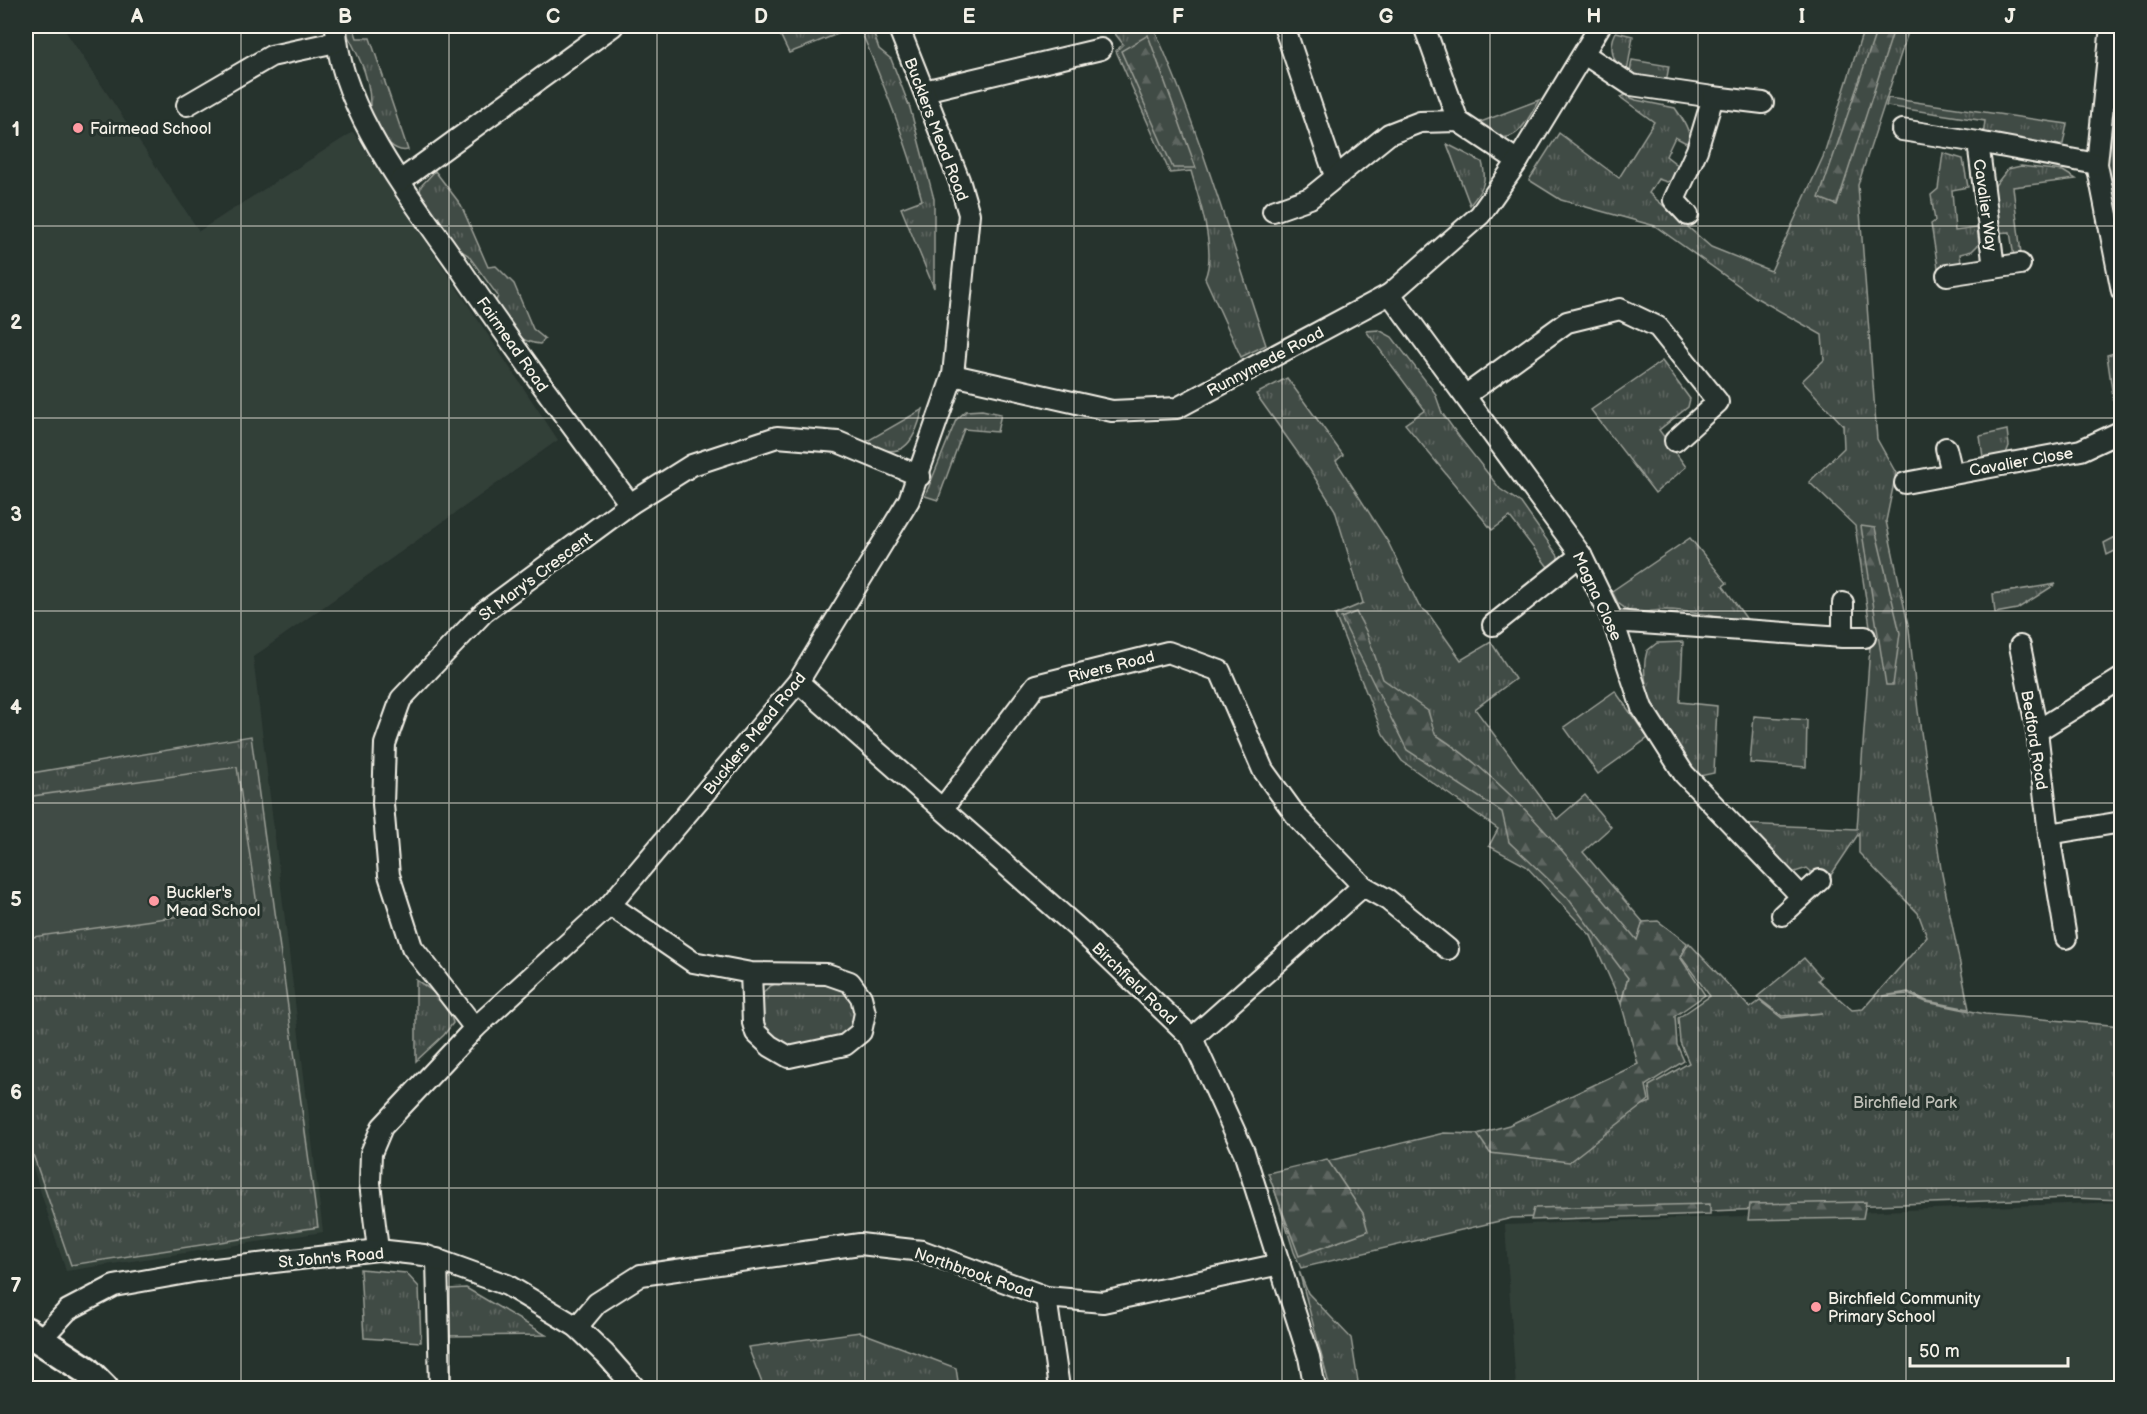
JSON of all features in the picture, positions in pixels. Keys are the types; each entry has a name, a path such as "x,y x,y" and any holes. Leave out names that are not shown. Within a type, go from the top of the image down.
{"street":[{"path":"400,181 613,26"},
{"name":"Bucklers Mead Road","path":"378,1250 370,1183 372,1153 382,1127 476,1028 609,905 798,682 909,500 920,476 953,375 969,214 959,180 898,26"},
{"path":"1284,26 1335,176"},
{"path":"1424,26 1458,121"},
{"name":"Runnymede Road","path":"953,375 1112,411 1177,408 1390,294 1480,215 1518,161 1600,26"},
{"path":"2111,26 2097,164 2121,291"},
{"path":"188,105 271,56 336,34"},
{"name":"Fairmead Road","path":"336,34 360,116 400,181 529,369 630,504"},
{"path":"924,91 1101,49"},
{"path":"1584,54 1631,85 1763,103"},
{"path":"1688,215 1667,195 1697,150 1713,97"},
{"path":"1273,211 1310,198 1389,134 1420,122 1458,121 1518,161"},
{"name":"Cavalier Way","path":"1902,130 2097,164"},
{"name":"Cavalier Way","path":"1978,142 1994,268"},
{"name":"Cavalier Way","path":"1947,274 2020,264"},
{"name":"Magna Close","path":"1390,294 1581,555 1613,621 1642,708 1684,774 1801,896"},
{"path":"1466,395 1567,322 1620,309 1658,327 1718,402 1675,441"},
{"name":"Cavalier Close","path":"1905,483 2081,450 2121,431"},
{"name":"St Mary's Crescent","path":"476,1028 412,947 389,875 383,804 386,744 401,699 484,612 630,504 692,465 777,437 838,442 920,476"},
{"name":"Cavalier Close","path":"1946,448 1952,473"},
{"path":"1493,626 1581,555"},
{"path":"1843,603 1843,637"},
{"path":"1613,621 1865,637"},
{"name":"Bedford Road","path":"2020,646 2037,731 2049,834 2066,938"},
{"name":"Rivers Road","path":"943,808 1035,685 1168,652 1220,671 1263,770 1297,817 1363,886 1388,900 1449,949"},
{"path":"2037,731 2121,678"},
{"name":"Birchfield Road","path":"798,682 1081,931 1192,1038 1244,1152 1309,1357 1315,1389"},
{"path":"2049,834 2121,822"},
{"path":"1782,915 1820,880"},
{"path":"1192,1038 1363,886"},
{"path":"609,905 693,962 751,973 827,974 850,982 861,997 865,1013 861,1032 845,1045 789,1057 770,1046 756,1033 753,1023 751,973"},
{"name":"Northbrook Road","path":"577,1327 597,1304 641,1275 860,1244 922,1251 1046,1297 1103,1302 1280,1264"},
{"name":"St John's Road","path":"33,1336 68,1310 114,1286 198,1270 378,1250 424,1255 507,1285 577,1327 606,1355 635,1389"},
{"path":"436,1259 440,1389"},
{"path":"1046,1297 1059,1389"},
{"path":"33,1336 86,1370 104,1389"}],"shaded area":[{"name":"Buckler's Mead School","path":"26,26 62,26 199,231 353,132 558,440 253,657 323,1232 66,1271 26,1146"},
{"name":"Birchfield Community Primary School","path":"2121,1202 2121,1388 1516,1388 1505,1225"}],"green space":[{"path":"348,26 353,26 357,38 370,38 408,150 395,148 390,144 369,115 368,82 346,32"},
{"path":"776,26 858,26 789,53"},
{"path":"859,26 871,26 879,49 891,59 910,108 934,199 934,288 901,208 922,200 916,177 894,112"},
{"path":"1109,26 1153,26 1170,65 1213,184 1266,345 1241,357 1205,278 1209,254 1208,239 1191,171 1170,173 1116,51 1123,44"},
{"name":"Birchfield Park","path":"1805,26 1910,26 1858,185 1877,439 1896,473 1886,521 1909,629 1918,711 1941,869 1969,1009 1927,1001 1908,992 1883,996 1908,994 1926,1002 1985,1014 2121,1026 2121,1200 2072,1198 1512,1218 1301,1268 1270,1175 1444,1133 1510,1135 1614,1115 1651,1102 1649,1086 1689,1063 1680,1042 1678,1018 1710,996 1681,957 1689,943 1750,1008 1760,1001 1782,1018 1822,1013 1782,1016 1757,997 1804,958 1821,977 1818,980 1852,1010 1863,1009 1927,937 1918,913 1859,853 1859,833 1825,884 1807,868 1792,873 1744,824 1857,829 1871,633 1855,526 1809,482 1844,448 1843,425 1802,381 1824,360 1822,335 1755,297 1655,226 1561,200 1529,180 1559,133 1619,178 1654,122 1620,97 1625,95 1636,100 1675,108 1688,130 1690,145 1675,137 1666,156 1680,167 1675,179 1667,182 1658,179 1649,193 1711,247 1771,271 1823,157 1862,34"},
{"path":"1878,26 1895,26 1837,205 1819,198"},
{"path":"1616,32 1633,36 1627,72 1618,64 1613,55 1612,44"},
{"path":"1148,35 1196,168 1173,168 1121,51"},
{"path":"1632,60 1669,66 1665,88 1629,77"},
{"path":"1888,98 2067,124 2063,144 2038,145 1983,136 1985,121 1886,106"},
{"path":"2115,99 2122,101 2121,248 2112,174"},
{"path":"1539,100 1522,127 1509,137 1500,138 1479,129 1478,123"},
{"path":"1447,144 1482,162 1483,185 1470,205"},
{"path":"1943,153 1963,159 1968,187 1952,190 1955,231 1977,228 1979,244 1972,251 1960,254 1961,263 1938,268 1931,224 1935,221 1931,195 1938,189"},
{"path":"2021,166 2063,171 2076,179 2013,187 2022,262 2015,263 2010,232 1993,233 1989,193 2008,169"},
{"path":"435,171 461,205 488,267 496,266 514,284 533,329 545,339 540,344 525,340 508,326 494,306 498,296 468,255 450,244 418,201 421,186"},
{"path":"1379,330 1392,337 1435,393 1442,413 1500,489 1521,503 1558,556 1558,561 1548,567 1510,517 1492,530 1405,424 1425,410 1366,331"},
{"path":"2121,351 2121,422 2117,425 2107,355"},
{"path":"1662,361 1690,399 1688,407 1659,430 1686,467 1655,493 1591,410"},
{"path":"1287,378 1343,455 1336,461 1388,542 1419,606 1428,613 1461,660 1491,642 1515,679 1475,709 1557,819 1585,795 1611,827 1583,852 1643,922 1621,1003 1591,936 1526,866 1489,846 1498,829 1402,761 1383,734 1335,615 1363,603 1335,510 1310,470 1256,394"},
{"path":"923,409 915,433 904,447 887,451 862,444"},
{"path":"982,410 1001,414 997,432 964,429 938,500 925,496 956,420 966,411"},
{"path":"2007,430 2009,446 2003,461 1984,464 1980,436"},
{"path":"1861,526 1875,528 1900,633 1893,685 1886,685"},
{"path":"2121,534 2121,548 2107,555 2104,543"},
{"path":"1690,538 1727,583 1723,586 1748,621 1675,610 1631,613 1618,603 1612,591"},
{"path":"2056,584 2017,609 1995,613 1993,594"},
{"path":"1356,612 1366,631 1383,679 1428,711 1435,734 1465,755 1519,803 1637,940 1643,922 1658,921 1687,943 1680,957 1705,995 1675,1016 1677,1045 1684,1061 1646,1085 1649,1100 1569,1162 1490,1153 1477,1134 1509,1125 1638,1064 1621,1003 1628,978 1567,897 1509,842 1502,812 1407,750 1341,618"},
{"path":"1683,642 1680,702 1717,706 1714,773 1700,776 1668,734 1651,701 1646,684 1644,667 1647,651 1657,643"},
{"path":"1615,691 1648,738 1598,774 1564,727"},
{"path":"1754,716 1807,720 1806,767 1750,763"},
{"path":"251,736 318,1227 71,1265 26,1134 26,774"},
{"path":"237,767 257,905 26,938 26,797"},
{"path":"416,980 439,998 448,1010 453,1023 444,1035 416,1061"},
{"path":"802,981 843,985 855,1001 858,1014 846,1033 819,1043 790,1047 771,1041 761,1017 760,1000 763,993 778,983"},
{"path":"1327,1159 1363,1213 1368,1231 1299,1256 1268,1173"},
{"path":"1866,1202 1863,1218 1748,1220 1750,1204"},
{"path":"1710,1204 1710,1214 1531,1220 1534,1208"},
{"path":"360,1269 406,1273 419,1287 421,1342 364,1338"},
{"path":"1299,1271 1308,1293 1351,1338 1359,1388 1330,1388"},
{"path":"466,1288 546,1335 443,1336 440,1299 449,1289"},
{"path":"860,1332 956,1368 959,1388 764,1388 748,1347"}],"place":[{"name":"Fairmead School","path":"78,128"},
{"name":"Buckler's Mead School","path":"154,901"},
{"name":"Birchfield Community Primary School","path":"1816,1307"}]}
